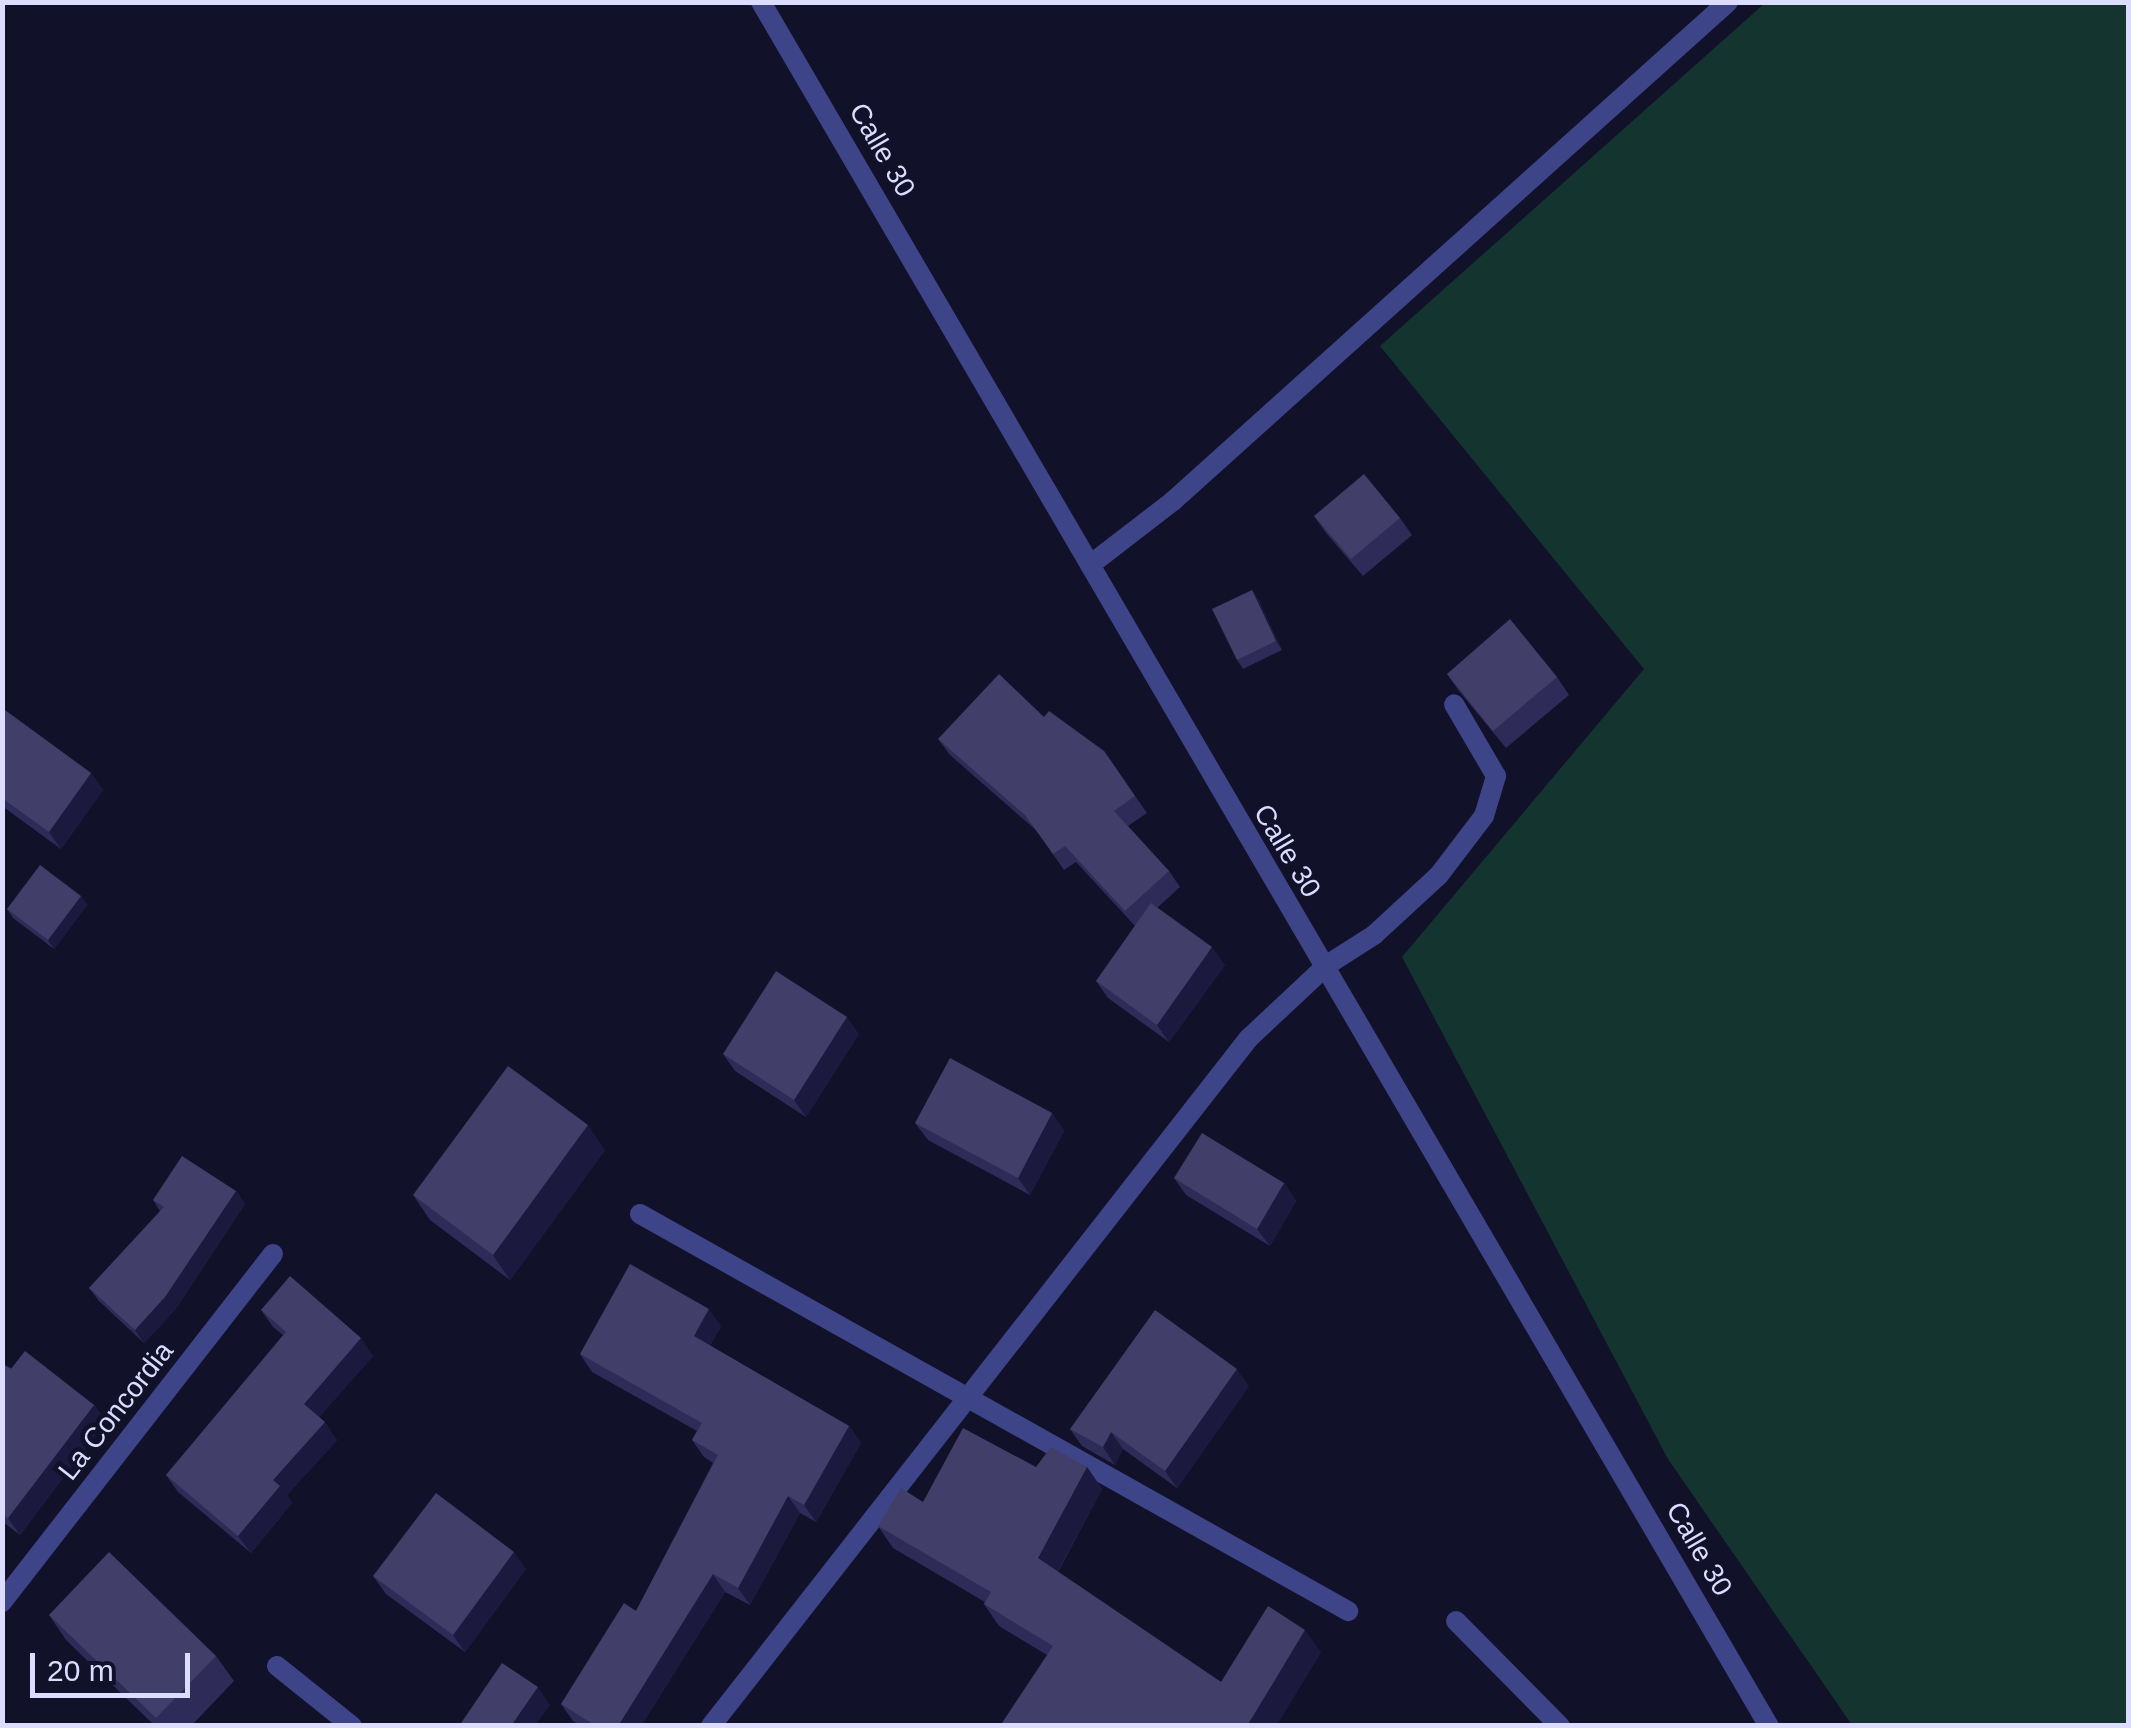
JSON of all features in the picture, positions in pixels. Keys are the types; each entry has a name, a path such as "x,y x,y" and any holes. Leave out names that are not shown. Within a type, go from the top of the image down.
{"street":[{"name":"Calle 30","path":"762,2 1094,562 1276,890 1332,962 1770,1726"},
{"path":"1094,562 1136,530 1728,2"},
{"path":"712,1726 966,1392 1249,1038 1332,962 1374,935 1439,874 1484,816 1496,776 1454,704"},
{"path":"640,1214 966,1392 1348,1610"},
{"name":"La Concordia","path":"2,1602 273,1254"},
{"path":"1456,1621 1560,1726"},
{"path":"277,1666 352,1726"}],"green space":[{"path":"1765,3 2128,3 2128,1725 1852,1725 1668,1459 1402,957 1644,669 1380,346"}],"building":[{"path":"1364,474 1400,518 1351,559 1314,516"},
{"path":"1252,590 1276,641 1237,660 1212,609"},
{"path":"1510,619 1557,677 1493,731 1447,674"},
{"path":"999,674 1044,717 1049,711 1104,751 1135,796 1114,811 1169,871 1125,911 1065,846 1053,854 1025,815 938,739"},
{"path":"2,708 91,773 49,832 2,798"},
{"path":"40,865 81,896 48,940 7,909"},
{"path":"1151,903 1212,947 1157,1025 1096,981"},
{"path":"776,971 847,1017 794,1100 723,1054"},
{"path":"950,1058 1052,1113 1018,1178 915,1123"},
{"path":"508,1066 588,1125 493,1255 413,1195"},
{"path":"1202,1133 1284,1183 1257,1229 1174,1178"},
{"path":"182,1156 236,1191 165,1297 135,1330 89,1288 164,1207 153,1200"},
{"path":"630,1264 709,1309 694,1336 849,1426 804,1505 788,1496 738,1588 713,1574 618,1726 596,1726 561,1704 624,1603 636,1611 718,1455 692,1440 702,1423 580,1354"},
{"path":"290,1276 361,1338 304,1404 325,1422 273,1480 280,1486 238,1536 166,1475 286,1332 261,1310"},
{"path":"1155,1310 1237,1369 1165,1471 1111,1432 1103,1447 1070,1429"},
{"path":"25,1351 94,1405 8,1518 2,1514 2,1364 11,1369"},
{"path":"963,1428 1036,1467 1051,1447 1087,1467 1038,1558 1221,1682 1268,1606 1305,1630 1247,1726 1000,1726 1053,1646 984,1604 991,1592 878,1526 901,1488 923,1502"},
{"path":"436,1493 514,1552 453,1635 373,1576"},
{"path":"109,1552 216,1656 156,1718 49,1615"},
{"path":"502,1663 538,1687 511,1726 459,1726"}]}
